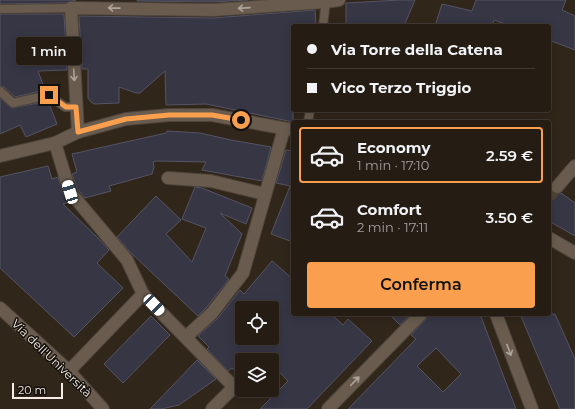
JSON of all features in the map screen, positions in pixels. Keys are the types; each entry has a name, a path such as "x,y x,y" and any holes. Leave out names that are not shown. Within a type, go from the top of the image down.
{"street":[{"path":"78,132 71,8 213,10 339,0"},
{"path":"0,156 55,143 78,132 126,119 169,115 212,115 289,129 265,194 243,273 212,313 186,337"},
{"path":"55,143 70,192 128,260 143,294 234,387 212,409"},
{"path":"557,187 575,166"},
{"path":"168,178 211,181 265,194"},
{"path":"551,239 575,253"},
{"path":"69,371 143,294"},
{"name":"Via dell'Università","path":"0,308 69,371 103,409"},
{"path":"328,409 419,316"},
{"path":"497,316 532,409"}],"lane":[{"path":"22,0 22,9"},
{"path":"324,24 326,1"},
{"path":"0,10 71,8"},
{"path":"0,90 13,103 49,95 66,107 76,107"}],"building":[{"path":"0,0 76,0 66,3 0,4"},
{"path":"137,0 248,0 213,2"},
{"path":"415,0 405,24 346,24 346,3"},
{"path":"476,0 566,0 562,10 575,16 575,50 551,41 551,24 505,24 494,20 493,24 436,24 442,4 472,11"},
{"path":"315,10 316,24 291,24 291,112 293,112 293,120 291,120 291,122 206,104 166,105 165,71 140,93 119,87 119,103 94,104 88,98 88,69 82,69 79,16 213,18"},
{"path":"0,14 64,14 67,70 38,71 45,90 15,97 4,87 0,86"},
{"path":"0,98 12,108 48,101 57,124 26,137 20,125 0,134"},
{"path":"167,131 200,133 271,147 262,181 202,170 206,162 156,161 153,162 154,167 152,174 109,186 111,191 85,198 77,188 72,174 77,172 72,154 166,133"},
{"path":"286,150 291,151 291,241 271,234 290,186 276,183"},
{"path":"48,166 52,179 58,177 63,194 69,202 63,204 109,250 97,263 123,288 74,337 0,268 0,177"},
{"path":"195,187 202,188 252,208 246,224 220,213 242,234 225,276 229,279 198,316 130,252 117,237 156,196 181,220 166,234 192,262 206,228 182,219"},
{"path":"551,191 552,193 556,194 561,193 575,203 575,236 551,222"},
{"path":"272,261 291,277 291,316 333,316 343,325 348,319 372,341 307,409 260,409 272,397 279,397 279,390 288,381 279,371 279,353 235,353 235,371 232,368 228,371 207,349 209,347 198,336 218,318 240,290 244,294"},
{"path":"551,314 555,314 575,359 575,409 560,409 521,316 551,316"},
{"path":"151,316 170,335 123,383 104,364"},
{"path":"391,316 408,316 400,325"},
{"path":"427,316 481,316 516,409 348,409 416,339 411,335","holes":["436,348 461,374 443,392 417,366"]},
{"path":"197,360 216,379 179,405 161,409 150,409"}],"tunnel":[{"path":"551,194 557,187"}],"route":[{"path":"49,95 66,107 76,107 78,132 126,119 169,115 212,115 241,120"}]}
